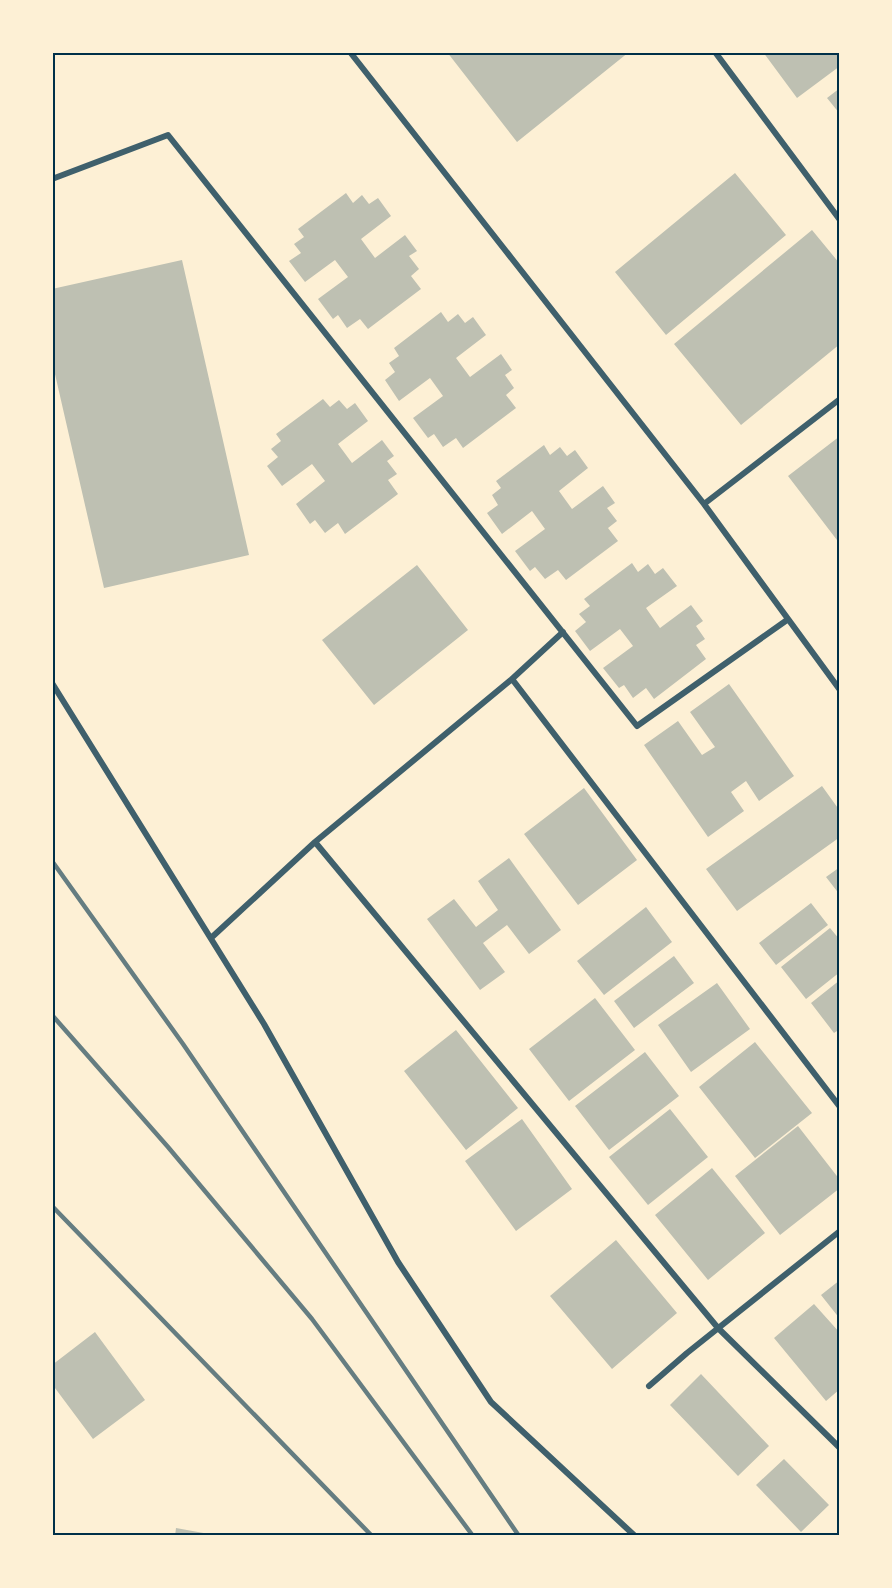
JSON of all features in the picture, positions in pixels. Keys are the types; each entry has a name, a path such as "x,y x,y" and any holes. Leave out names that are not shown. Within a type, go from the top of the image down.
{"street":[{"path":"350,52 704,504 840,690"},
{"path":"715,52 840,220"},
{"path":"52,179 168,135 637,726 787,620"},
{"path":"704,504 840,399"},
{"path":"211,938 315,842 512,679 563,632"},
{"path":"512,679 840,1107"},
{"path":"52,683 264,1024 398,1262 491,1402 635,1536"},
{"path":"315,842 718,1328 840,1448"},
{"path":"650,1386 718,1328 840,1231"}],"building":[{"path":"447,52 629,52 517,142"},
{"path":"763,52 840,52 840,66 797,98"},
{"path":"840,88 840,114 827,98"},
{"path":"735,173 786,235 666,335 615,272"},
{"path":"346,193 353,203 362,195 369,204 378,198 391,216 361,239 375,258 405,235 417,251 409,256 419,269 411,276 421,289 368,329 360,319 347,328 338,315 333,319 318,299 348,277 335,260 305,282 289,261 301,253 294,244 304,237 298,229"},
{"path":"812,230 840,264 840,344 741,425 674,344"},
{"path":"182,260 249,555 104,588 52,361 52,289"},
{"path":"441,312 448,322 458,314 465,323 473,317 486,335 456,358 470,377 501,354 512,370 505,375 514,388 506,395 516,408 463,448 456,438 443,447 434,434 428,438 413,418 443,396 430,378 399,401 385,380 395,372 389,363 399,356 394,348"},
{"path":"323,399 330,407 339,400 347,409 355,403 368,421 338,444 352,463 382,440 394,456 387,461 397,474 388,480 398,494 345,534 338,523 325,533 315,520 310,524 296,504 325,481 312,464 282,486 267,466 278,457 271,449 281,441 276,434"},
{"path":"840,436 840,544 788,476"},
{"path":"544,445 550,455 560,447 567,456 575,450 588,468 559,491 572,509 603,486 615,503 607,508 617,521 608,528 618,541 566,580 558,570 545,579 535,567 530,571 515,551 545,529 532,511 502,534 487,513 498,505 492,495 501,488 496,481"},
{"path":"632,563 638,572 648,564 655,574 663,568 677,586 646,608 660,628 691,605 703,621 696,626 705,639 696,645 706,659 654,699 646,688 633,698 624,685 619,688 603,668 633,646 620,629 590,651 575,631 586,622 579,614 590,606 584,599"},
{"path":"417,565 468,630 374,705 322,640"},
{"path":"729,684 794,776 759,801 746,781 731,792 744,811 708,837 644,745 678,721 702,755 715,747 690,712"},
{"path":"822,786 840,811 840,837 737,911 706,869"},
{"path":"584,788 637,860 578,905 524,834"},
{"path":"509,858 561,930 529,954 507,925 483,943 505,972 480,990 427,919 454,899 476,927 498,910 478,881"},
{"path":"840,867 840,895 826,877"},
{"path":"811,903 828,925 776,965 759,943"},
{"path":"646,907 672,942 604,995 577,961"},
{"path":"830,928 840,940 840,972 806,999 781,967"},
{"path":"674,956 694,983 634,1028 614,1001"},
{"path":"840,980 840,1029 834,1033 811,1003"},
{"path":"717,983 750,1029 691,1072 658,1025"},
{"path":"595,998 635,1050 569,1101 529,1049"},
{"path":"456,1030 518,1108 466,1150 404,1071"},
{"path":"755,1042 812,1113 755,1158 699,1087"},
{"path":"645,1052 679,1096 609,1150 575,1106"},
{"path":"670,1109 708,1157 648,1205 609,1157"},
{"path":"522,1119 572,1189 516,1231 465,1161"},
{"path":"798,1126 840,1180 840,1188 780,1235 735,1176"},
{"path":"712,1168 765,1233 708,1280 655,1215"},
{"path":"616,1240 677,1313 612,1369 550,1296"},
{"path":"840,1280 840,1319 821,1295"},
{"path":"814,1304 840,1333 840,1389 826,1401 774,1338"},
{"path":"95,1332 145,1400 93,1439 52,1384 52,1365"},
{"path":"701,1374 769,1446 738,1476 670,1405"},
{"path":"784,1459 829,1505 801,1532 756,1485"},
{"path":"176,1528 209,1534 209,1536 175,1536"}],"railway":[{"path":"52,861 183,1044 519,1536"},
{"path":"52,1015 168,1147 312,1319 473,1536"},
{"path":"52,1206 372,1536"}]}
